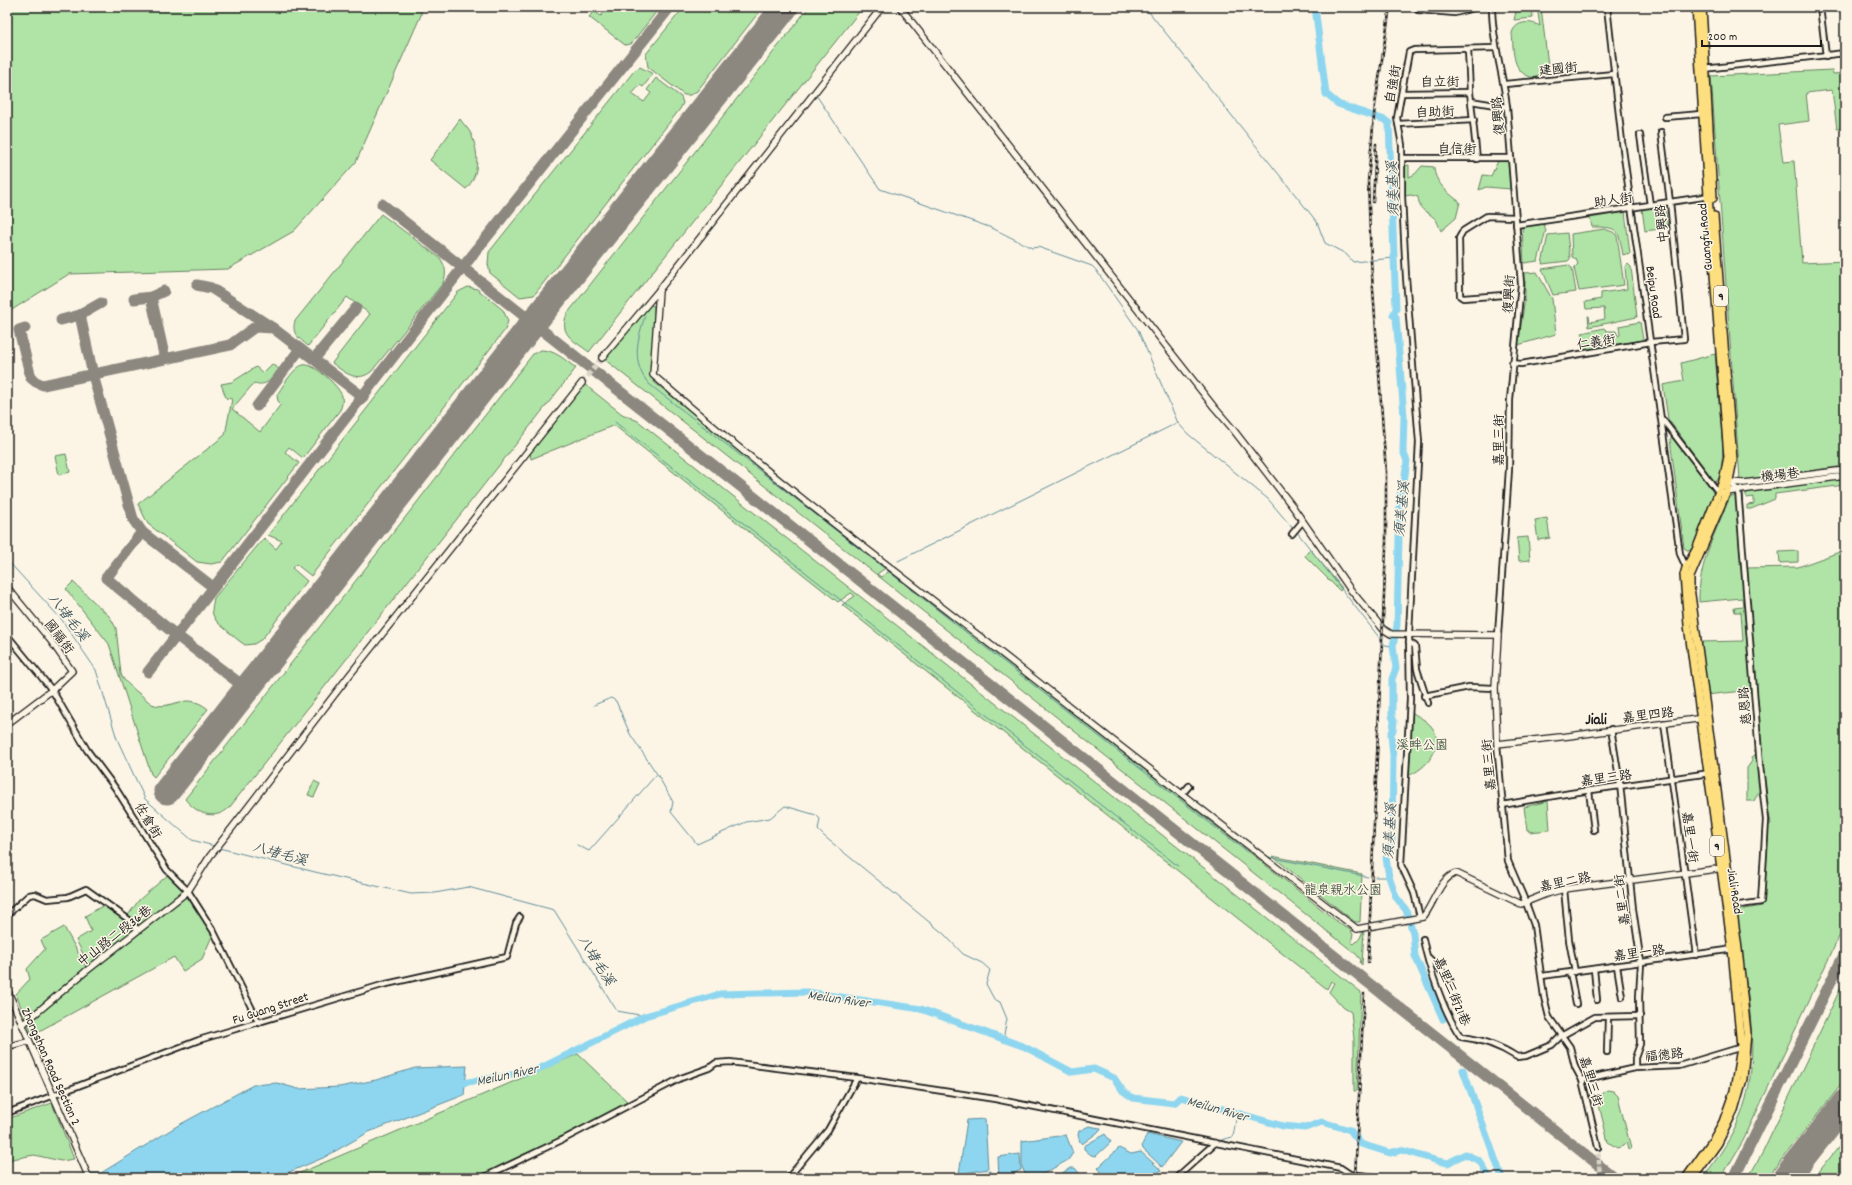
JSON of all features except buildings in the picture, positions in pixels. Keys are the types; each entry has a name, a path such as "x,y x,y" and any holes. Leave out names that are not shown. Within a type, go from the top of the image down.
{"main road":[{"name":"Guangfu Road","path":"1696,7 1703,69 1710,196"},
{"name":"Guangfu Road","path":"1690,577 1727,491 1727,482 1733,460 1702,114 1702,7"},
{"name":"Guangfu Road","path":"1686,568 1696,550 1718,493 1727,482"},
{"name":"Jiali Road","path":"1686,568 1684,581 1686,604 1704,718"},
{"name":"Jiali Road","path":"1690,577 1704,718 1735,949"},
{"name":"Jiali Road","path":"1693,1178 1718,1143 1734,1110 1743,1079 1744,1048 1732,906 1723,868"},
{"name":"Jiali Road","path":"1686,1178 1713,1140 1723,1122 1734,1091 1744,1048"}],"street":[{"path":"602,358 659,290 882,7"},
{"path":"900,7 1232,428 1293,507 1350,589 1383,629 1391,634 1498,635"},
{"path":"1418,10 1455,12 1477,7"},
{"name":"復興路","path":"1492,7 1496,48 1505,84 1516,225"},
{"name":"Beipu Road","path":"1607,7 1614,74 1680,554 1690,577"},
{"path":"1820,7 1826,56"},
{"name":"自強街","path":"1418,917 1414,893 1401,865 1410,699 1409,633 1419,442 1406,277 1402,196 1402,145 1397,118 1409,52 1414,50 1496,48"},
{"path":"1468,49 1470,92"},
{"path":"1703,69 1845,53"},
{"name":"建國街","path":"1505,84 1614,74"},
{"name":"自立街","path":"1402,93 1470,92 1477,159"},
{"path":"1472,100 1507,107"},
{"path":"1665,117 1702,114"},
{"name":"自助街","path":"1398,124 1474,120"},
{"name":"中興路","path":"1661,132 1670,202 1684,339"},
{"path":"1640,135 1650,205"},
{"name":"自信街","path":"1402,158 1511,158"},
{"name":"助人街","path":"1516,225 1710,196"},
{"path":"1504,295 1463,298 1460,296 1459,238 1463,231 1487,216 1515,217"},
{"name":"復興街","path":"1512,363 1521,284 1516,225"},
{"path":"659,290 653,375 709,424 846,533 1357,929 1418,917"},
{"name":"仁義街","path":"1512,363 1521,364 1651,342 1684,339"},
{"name":"嘉里三街","path":"1512,363 1509,469 1495,688 1497,744 1508,861 1534,925 1544,997 1549,1017 1570,1047 1575,1067 1582,1080 1598,1147"},
{"name":"中山路二段36巷","path":"22,1024 188,891 210,856 348,677 582,383"},
{"path":"1662,418 1718,493"},
{"name":"機場巷","path":"1727,482 1765,480 1845,470"},
{"name":"機場巷","path":"1718,493 1845,476"},
{"path":"1765,480 1766,487"},
{"path":"1727,482 1738,490"},
{"name":"慈恩路","path":"1732,906 1761,902 1766,820 1760,766 1738,490"},
{"path":"1292,534 1302,522"},
{"name":"國福街","path":"7,587 51,641 72,671 52,690 7,724"},
{"name":"佐倉街","path":"7,635 52,690 86,750 116,789 167,870 188,891 214,932 259,1023"},
{"path":"1409,642 1415,646 1417,669 1424,696 1428,703"},
{"path":"1424,696 1469,687 1495,688"},
{"name":"嘉里四路","path":"1497,744 1704,718"},
{"name":"嘉里一街","path":"1664,723 1696,955"},
{"name":"嘉里二街","path":"1611,729 1620,787 1641,963 1639,997 1640,1044 1635,1058 1634,1068"},
{"name":"嘉里三路","path":"1502,805 1571,793 1711,773"},
{"path":"1182,794 1189,786"},
{"path":"1589,791 1594,830"},
{"name":"嘉里二路","path":"1418,917 1423,917 1430,908 1445,880 1456,873 1483,885 1518,904 1526,903 1546,894 1564,889 1723,868"},
{"path":"7,915 29,895 35,894 47,899 68,897 86,889 128,919 138,930"},
{"path":"1564,889 1576,1004"},
{"name":"Fu Guang Street","path":"7,1113 199,1040 382,985 507,957 516,922 520,917"},
{"name":"嘉里三街21巷","path":"1423,939 1426,955 1453,1026 1461,1037 1478,1039 1506,1049 1517,1057 1526,1056 1552,1045 1561,1036"},
{"name":"嘉里一路","path":"1542,976 1735,949"},
{"path":"1426,955 1450,980"},
{"path":"1617,966 1622,997"},
{"path":"1594,969 1597,1000"},
{"name":"Zhongshan Road Section 2","path":"7,989 89,1178"},
{"path":"1561,1036 1595,1017 1608,1018 1640,1016"},
{"path":"1607,1052 1608,1018"},
{"path":"7,1048 29,1041"},
{"name":"福德路","path":"1582,1080 1634,1068 1679,1066 1744,1048"},
{"path":"482,1178 566,1138 681,1078 709,1068 716,1063 749,1064 857,1078 995,1099 1334,1167 1350,1174 1384,1178"},
{"path":"788,1178 828,1130 857,1078"},
{"path":"1176,1178 1215,1143"},
{"path":"1346,1171 1346,1178"}],"green space":[{"path":"7,7 421,7 421,15 356,162 294,231 228,269 69,274 7,313"},
{"path":"608,7 660,7 631,44 625,45 589,17 594,11 601,16"},
{"path":"684,7 763,7 697,91 690,95 684,95 648,67 646,54"},
{"path":"809,7 863,7 589,352 569,337 566,332 565,321 567,314"},
{"path":"1517,7 1532,7 1533,18 1514,20"},
{"path":"1537,7 1541,7 1548,65 1543,74 1534,78 1521,72 1517,67 1512,33 1517,26 1524,23 1532,23 1540,26"},
{"path":"640,67 653,74 643,87 640,85 632,94 644,102 651,93 647,90 656,78 681,97 683,103 680,109 534,295 520,297 490,273 488,264 489,252 634,71"},
{"path":"1832,70 1833,74 1845,73 1845,128 1837,129 1832,90 1806,93 1809,121 1778,125 1783,162 1794,161 1802,263 1845,261 1845,466 1740,480 1711,76"},
{"path":"460,119 471,134 477,156 474,177 466,189 430,160"},
{"path":"1498,161 1508,161 1511,189 1486,187 1479,190 1483,175 1491,176"},
{"path":"1409,165 1409,177 1415,174 1422,166 1434,167 1439,183 1460,202 1456,218 1441,231 1436,219 1421,208 1418,197 1411,195 1405,196 1404,166"},
{"path":"1662,205 1665,207 1668,228 1645,231 1642,209"},
{"path":"1625,212 1629,255 1623,255 1620,240 1616,231 1608,228 1592,227 1590,218"},
{"path":"381,214 440,258 445,267 445,276 443,283 371,372 366,375 355,376 346,373 332,363 370,314 347,297 308,346 295,333 294,325 295,321"},
{"path":"1542,223 1546,230 1538,261 1524,263 1522,225"},
{"path":"1604,229 1613,232 1617,236 1624,285 1579,291 1574,268 1578,264 1576,259 1572,257 1571,234"},
{"path":"1567,233 1570,259 1568,261 1542,264 1548,235"},
{"path":"1628,264 1631,267 1637,317 1589,327 1588,316 1590,322 1605,319 1604,308 1586,309 1585,302 1601,299 1601,293 1627,289 1625,267"},
{"path":"1568,265 1572,268 1576,292 1553,295 1542,269"},
{"path":"1537,272 1552,299 1556,334 1518,345 1525,298 1525,273"},
{"path":"468,287 477,289 503,310 508,321 505,330 311,576 296,564 292,568 307,581 262,639 254,644 245,645 217,622 213,615 212,609 214,598 264,538 276,549 282,541 268,535 458,292"},
{"path":"648,304 654,306 652,377 654,382 887,567 877,574 881,577 891,570 1343,926 1351,930 1353,935 1351,942 1354,944 1360,938 1364,929 1362,965 1360,963 1361,960 1356,954 604,359"},
{"path":"1640,322 1643,340 1584,350 1583,340 1585,339 1582,333 1604,328 1607,331 1616,331 1618,336 1620,335 1619,326"},
{"path":"541,350 546,350 555,354 576,368 229,808 223,812 212,815 195,809 185,799 533,354"},
{"path":"1715,354 1723,448 1721,475 1716,482 1668,419 1663,385 1684,381 1681,363"},
{"path":"272,364 279,369 271,379 262,384 254,383 232,409 260,432 281,404 278,401 277,395 282,387 292,373 303,365 313,367 331,381 342,396 341,408 303,458 289,447 285,452 299,463 222,562 211,564 197,562 148,524 138,504 225,435 232,399 226,398 221,384 232,382 256,367 263,373"},
{"path":"584,384 622,414 638,421 1361,992 1357,1091 1354,1091 1354,1039 1351,1012 1344,1008 1329,992 1334,983 1331,981 1327,989 842,605 855,596 851,593 838,602 615,426 531,459 530,452"},
{"path":"1672,437 1708,483 1714,495 1692,549 1689,551 1684,548 1670,439"},
{"path":"66,454 70,472 59,475 55,456"},
{"path":"1845,478 1845,485 1775,494 1775,499 1751,509 1747,509 1747,505 1754,504 1754,497 1746,498 1746,491"},
{"path":"1742,494 1746,568 1798,567 1845,550 1845,924 1743,1141 1721,1178 1703,1178 1730,1138 1737,1124 1746,1099 1751,1073 1752,1046 1750,1018 1734,911 1762,906 1764,861 1763,826 1771,824 1764,791 1759,791 1754,801 1747,801 1747,768 1752,761 1751,757 1754,755 1756,746 1759,749 1754,692 1744,691 1705,695 1700,642 1743,641 1741,612 1735,612 1734,608 1743,607 1742,598 1699,602 1701,574 1714,535 1730,497"},
{"path":"1547,518 1550,538 1538,540 1535,520"},
{"path":"1528,537 1530,560 1519,561 1517,538"},
{"path":"1310,549 1342,588 1340,591 1305,556"},
{"path":"1798,551 1798,562 1780,563 1779,552"},
{"path":"73,582 110,617 116,628 121,674 128,684 152,704 159,706 192,701 208,709 154,777 151,774 109,644 66,589"},
{"name":"溪畔公園","path":"1410,711 1431,726 1437,741 1432,756 1427,763 1414,773 1407,776"},
{"path":"314,781 320,784 314,797 308,795"},
{"path":"1548,801 1550,830 1529,832 1529,830 1527,830 1524,807"},
{"name":"龍泉親水公園","path":"1272,856 1362,874 1360,922 1355,922"},
{"path":"170,873 213,934 202,959 183,971 174,957 32,1035 28,1024 91,969 76,940 91,931 85,916 106,904 126,918 139,900"},
{"path":"64,927 86,967 25,1018 16,994 30,979 27,969 45,949 41,940"},
{"path":"1845,979 1845,1080 1767,1178 1748,1178 1763,1152"},
{"path":"578,1054 630,1104 477,1178 288,1178"},
{"path":"1607,1090 1613,1091 1618,1096 1631,1149 1628,1150 1626,1142 1623,1146 1617,1148 1608,1142 1598,1101 1598,1098"},
{"path":"52,1103 74,1159 61,1161 34,1155 7,1160 7,1119"},
{"path":"1845,1139 1845,1178 1814,1178"}],"water":[{"path":"467,1066 464,1095 369,1132 323,1158 275,1178 64,1178 76,1175 101,1173 177,1126 253,1085 277,1083 298,1089 339,1087 376,1080 415,1068"},
{"path":"985,1119 988,1169 959,1174 967,1120"},
{"path":"1089,1126 1100,1128 1101,1130 1082,1144 1078,1135 1079,1131"},
{"path":"1105,1134 1111,1142 1096,1156 1091,1155 1084,1149 1084,1146"},
{"path":"1147,1134 1181,1142 1162,1167 1143,1149 1142,1145"},
{"path":"1066,1135 1073,1153 1068,1160 1036,1178 1027,1178 1022,1167 1022,1141"},
{"path":"1119,1148 1131,1154 1141,1152 1161,1170 1154,1178 1106,1178 1098,1168"},
{"path":"1020,1154 1021,1170 1004,1178 999,1178 998,1157"},
{"path":"1070,1168 1075,1168 1083,1178 1055,1178"},
{"path":"991,1171 992,1178 957,1178 958,1176"}],"waterway":[{"path":"1145,7 1317,222 1325,243 1346,254 1353,262 1394,258"},
{"name":"須美基溪","path":"1315,7 1326,94 1338,104 1385,120 1389,123 1396,309 1393,315 1396,317 1404,416 1403,451 1407,461 1403,489 1400,495 1397,625 1393,646 1396,668 1392,679 1392,716 1394,721 1391,734 1393,756 1392,841 1390,852 1386,858 1389,877 1396,897 1406,910 1413,933 1415,956 1443,1019"},
{"path":"816,95 880,189 992,228 1032,248 1038,247 1092,266 1138,330 1178,423 1188,434 1268,499 1294,530"},
{"path":"645,316 637,351 640,368 643,376 649,384 1248,853"},
{"path":"615,422 1178,866"},
{"path":"898,561 1177,423"},
{"path":"1297,532 1385,645 1393,646"},
{"name":"八堵毛溪","path":"7,560 62,620 96,670 117,739 145,799 192,840 214,846"},
{"path":"594,705 611,698 616,701 630,734 657,774 673,802 671,812 697,844 746,822 770,818 785,806 816,815 820,819 818,830 825,837 944,934 963,954 982,963 990,970 986,984 994,999 1000,1002 1007,1019 1004,1034 1010,1042"},
{"path":"577,845 589,851 656,775"},
{"name":"八堵毛溪","path":"219,848 411,894 435,893 468,887 554,910 617,1011 645,1016"},
{"path":"1268,857 1368,877"},
{"path":"1375,877 1389,877"},
{"name":"Meilun River","path":"456,1084 535,1071 645,1016 720,994 807,992 921,1009 1025,1047 1072,1072 1094,1069 1114,1078 1123,1091 1133,1098 1174,1103 1181,1097 1283,1126 1305,1128 1322,1122 1350,1130 1361,1144 1390,1153 1401,1150 1448,1163 1465,1154 1480,1161 1489,1178"},
{"name":"須美基溪","path":"1463,1070 1502,1178"},
{"path":"1220,1141 1233,1137 1237,1114"},
{"path":"1185,1167 1210,1145"}],"taxiway":[{"path":"148,672 463,267 670,7"},
{"path":"382,204 1615,1178"},
{"path":"197,285 211,288 273,328"},
{"path":"134,299 151,297 164,291"},
{"path":"151,297 165,359"},
{"path":"61,320 80,315 101,303"},
{"path":"314,359 356,308"},
{"path":"80,315 93,375 133,519 142,532 213,587"},
{"path":"25,328 19,330 31,378 43,385 230,345 255,327 273,328 363,397"},
{"path":"257,406 300,349"},
{"path":"142,532 106,578 176,635 247,689"},
{"path":"1734,1178 1845,953"}],"runway":[{"path":"167,791 534,322 785,7"},
{"path":"1786,1178 1845,1103"}],"tunnel":[{"path":"582,383 602,358"},
{"path":"1598,1147 1600,1178"}],"railway":[{"path":"1368,962 1386,549 1386,472 1371,261 1368,181 1375,105 1390,7"},
{"path":"1373,202 1376,144"},
{"path":"1355,1178 1364,994"}],"district":[{"name":"Jiali","path":"1596,719"}]}
